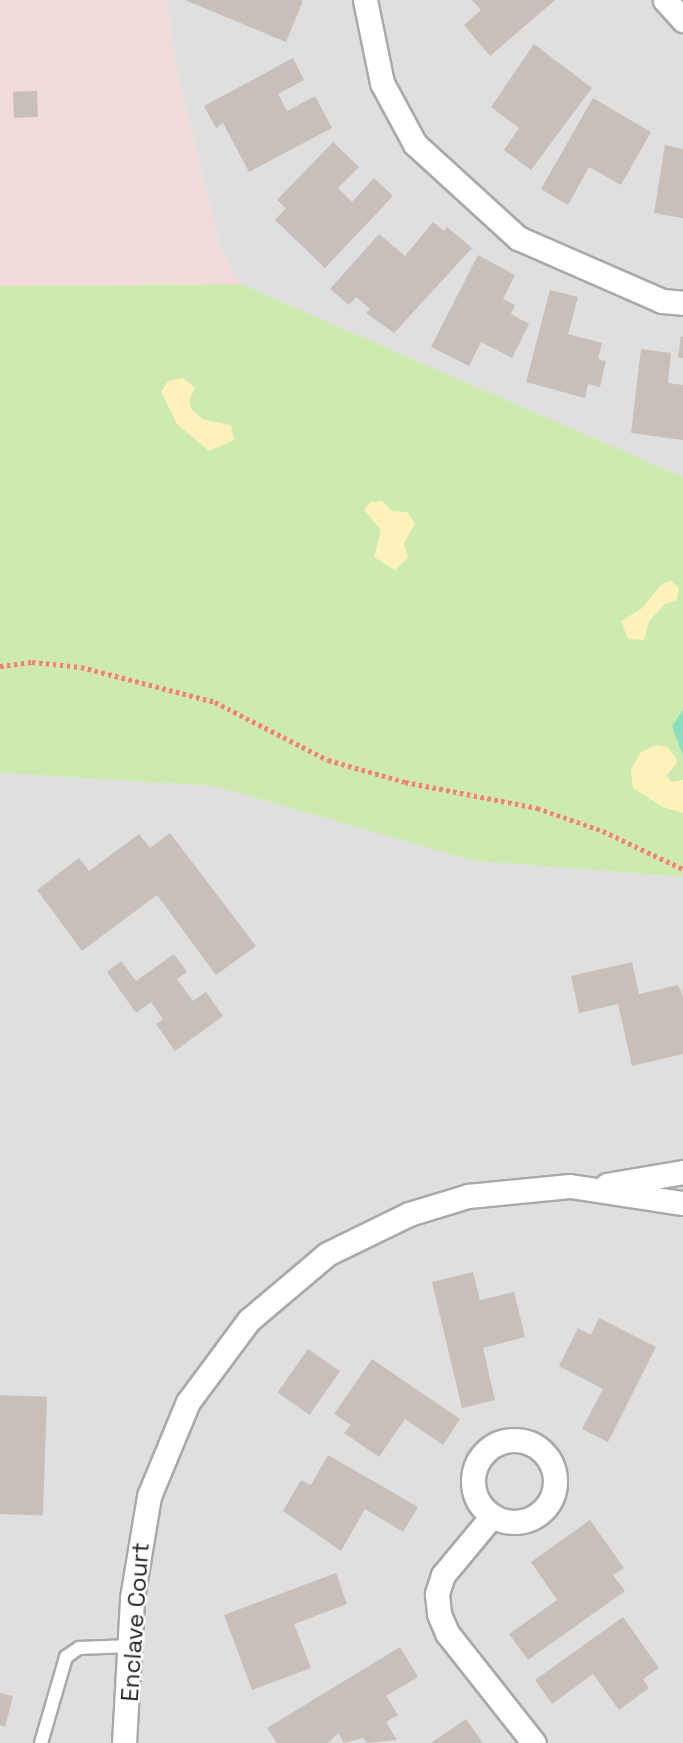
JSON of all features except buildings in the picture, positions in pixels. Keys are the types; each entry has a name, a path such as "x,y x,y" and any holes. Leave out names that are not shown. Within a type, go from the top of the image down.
{"street":[{"path":"365,0 382,83 415,144 518,238 662,301 683,303"},
{"path":"665,0 683,20"},
{"name":"Enclave Court","path":"124,1743 138,1546 166,1448 188,1402 249,1320 327,1254 419,1210 519,1188 590,1187 683,1172"},
{"name":"Enclave Court","path":"590,1187 683,1203"},
{"path":"492,1516 443,1575 437,1594 439,1615 447,1633 534,1743"}],"lane":[{"path":"41,1743 66,1657 79,1647 131,1646"}],"path":[{"path":"0,666 32,663 80,667 215,702 328,760 405,782 537,808 603,831 683,869"}],"shaded area":[{"path":"0,0 166,0 177,71 220,248 241,284 0,286"},
{"path":"166,0 683,0 683,477 241,284 220,248 177,71"},
{"path":"0,773 214,786 474,861 683,877 683,1743 0,1743"}],"green space":[{"path":"241,284 683,477 683,877 474,861 214,786 0,773 0,286"},
{"path":"683,710 683,756 672,726"}],"sand":[{"path":"183,378 195,388 189,401 192,410 204,420 231,425 234,440 209,451 177,424 161,392 168,381"},
{"path":"382,501 392,511 407,512 415,523 404,544 408,558 395,570 374,557 381,530 364,510 371,502"},
{"path":"671,581 679,588 677,600 664,605 649,621 644,640 628,639 621,621 641,609 663,583"},
{"path":"656,745 667,747 676,758 677,763 666,776 672,782 683,780 683,813 663,807 633,788 631,769 641,752"}]}
